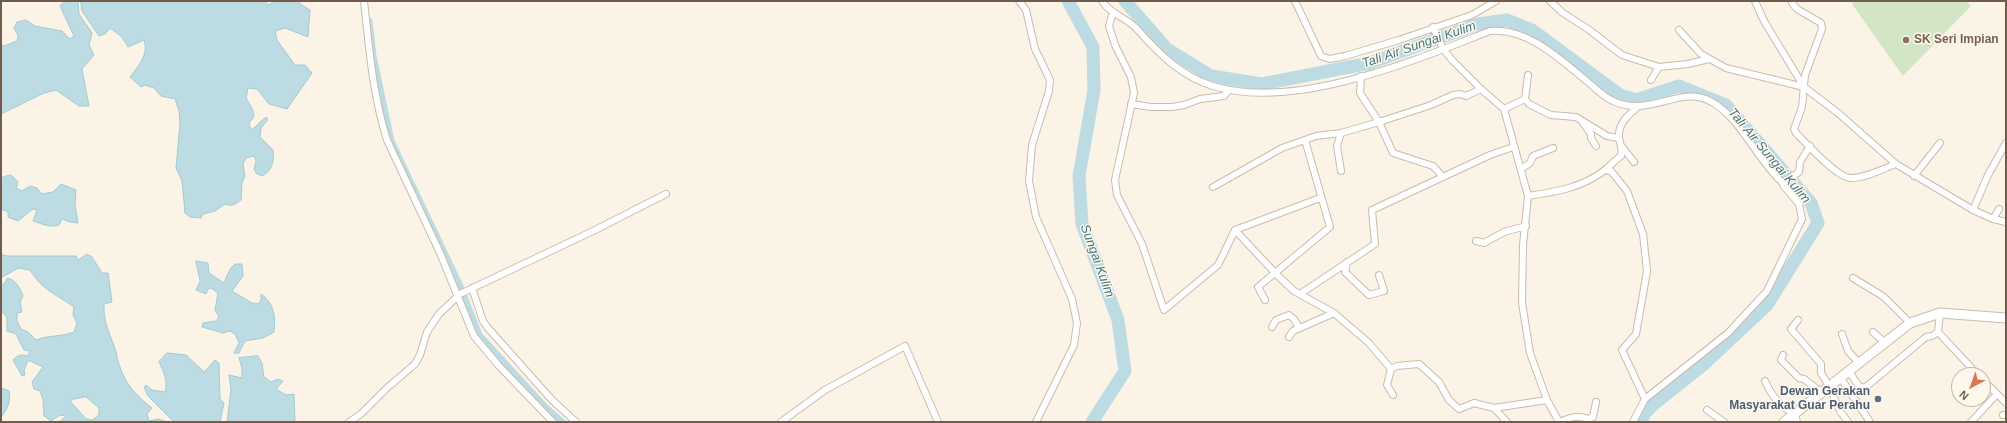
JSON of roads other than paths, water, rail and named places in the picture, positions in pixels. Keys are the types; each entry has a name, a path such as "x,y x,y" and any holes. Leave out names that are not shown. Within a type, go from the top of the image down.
{"main road":[{"path":"1784,422 1796,418 1821,392 1910,323 1940,313 2006,318"}],"street":[{"path":"364,1 375,88 381,122 387,140 422,212 459,296 474,336 499,366 553,422"},
{"path":"1019,1 1026,10 1035,49 1050,80 1050,91 1032,145 1029,181 1036,217 1072,299 1077,323 1074,345 1036,422"},
{"path":"1102,1 1113,12 1134,26 1159,54 1174,65 1193,78 1212,86 1229,90 1274,93 1304,91 1361,76 1490,31 1501,30 1516,33 1551,52 1610,100 1622,104 1645,107 1694,96 1708,100 1728,115 1785,182 1783,185 1799,204 1802,219 1767,291 1728,333 1645,399 1633,422"},
{"path":"1295,1 1321,56 1330,59 1399,40 1472,16 1496,1"},
{"path":"1550,1 1563,13 1584,26 1622,55 1659,67 1688,64 1709,59"},
{"path":"1755,1 1764,21 1804,87 1838,113 1896,164 1973,210 1993,219 2006,222"},
{"path":"1792,2 1797,9 1821,23 1822,29 1805,74 1802,106 1794,129 1796,134 1836,171 1850,178 1861,177 1896,164"},
{"path":"1113,12 1109,26 1115,45 1131,77 1134,92 1115,180 1117,195 1142,244 1164,310 1218,265 1235,230 1320,198"},
{"path":"1434,29 1443,48 1481,89 1504,109 1513,147 1521,169 1528,196 1523,245 1522,302 1530,353 1547,400 1559,422 1570,417 1580,416 1589,419 1593,417 1596,409 1596,402"},
{"path":"1679,30 1701,54 1726,68 1804,87"},
{"path":"1651,80 1659,67"},
{"path":"1524,99 1528,75"},
{"path":"1361,76 1360,93 1379,122 1393,153 1434,166 1443,178"},
{"path":"1213,187 1282,148 1316,136 1341,132 1379,122 1431,105 1453,94 1466,96 1481,89"},
{"path":"1131,104 1151,107 1172,107 1184,105 1200,99 1224,96 1229,90"},
{"path":"1504,109 1524,99"},
{"path":"1524,99 1529,104 1552,115 1576,117 1607,136 1619,138"},
{"path":"1634,162 1623,148 1619,138 1620,128 1627,115 1639,106"},
{"path":"1576,117 1586,127 1596,146"},
{"path":"1340,171 1338,146 1341,132"},
{"path":"1265,300 1258,287 1276,274 1330,227 1320,198 1305,140"},
{"path":"1914,176 1940,143"},
{"path":"1973,210 1988,175 2006,143"},
{"path":"1785,182 1799,172 1800,162 1810,146"},
{"path":"1300,294 1375,244 1372,210 1490,155 1513,147"},
{"path":"1521,169 1530,163 1533,156 1553,148"},
{"path":"1528,196 1576,186 1605,170 1611,163 1621,156 1623,148"},
{"path":"1605,170 1611,171 1627,191 1643,234 1647,271 1636,334 1622,350 1645,399"},
{"path":"349,422 361,414 387,388 415,364 420,355 427,332 439,314 459,296 470,289 593,231 666,194"},
{"path":"1993,219 1999,209"},
{"path":"1476,241 1484,243 1504,232 1526,226"},
{"path":"1235,230 1276,274 1300,294 1334,313 1369,343 1391,369"},
{"path":"1347,262 1345,272 1369,295 1384,292 1379,274"},
{"path":"1853,278 1884,297 1910,323"},
{"path":"470,289 483,321 488,328 552,400 576,422"},
{"path":"1289,336 1293,331 1334,313"},
{"path":"1940,313 1938,332 1971,367"},
{"path":"1272,327 1276,320 1289,315 1294,319 1299,328"},
{"path":"1798,320 1791,328 1821,364 1821,373 1829,386 1840,411 1848,422"},
{"path":"1873,332 1884,342"},
{"path":"1848,370 1859,386 1864,388 1926,337 1932,336 1938,332"},
{"path":"1842,334 1848,351 1858,362"},
{"path":"781,422 825,390 906,346 938,422"},
{"path":"1782,356 1781,360 1794,373 1821,392"},
{"path":"1391,369 1397,366 1419,364 1439,382 1449,400 1458,409 1474,403 1494,408 1547,400"},
{"path":"1391,369 1388,385 1393,396"},
{"path":"1840,377 1870,422"},
{"path":"1765,381 1769,391 1776,400 1796,418"},
{"path":"1991,388 2006,403"},
{"path":"1971,422 1997,394"},
{"path":"1494,408 1507,422"},
{"path":"1707,410 1724,422"}],"water":[{"path":"66,1 78,1 79,14 92,33 89,45 94,55 82,69 89,106 79,106 56,90 44,93 1,114 1,44 4,46 17,41 18,35 14,28 17,22 26,20 35,26 62,31 70,39 74,36 60,6"},
{"path":"81,1 265,1 268,5 276,1 299,1 300,4 310,10 308,37 285,28 275,31 277,40 295,65 305,65 312,73 287,109 269,104 257,89 248,88 246,98 253,110 254,117 249,123 251,130 267,117 267,121 261,128 260,137 273,150 273,158 271,168 263,176 257,174 254,169 256,161 254,156 246,158 243,164 245,176 242,183 241,200 232,205 225,204 215,211 203,214 201,218 190,217 185,213 182,181 176,168 180,124 179,111 175,99 161,96 154,88 145,85 141,87 130,77 144,55 144,40 128,47 122,37 110,28 105,34 99,36 82,11"},
{"path":"11,175 18,182 16,188 22,191 30,186 37,188 42,194 53,192 61,184 76,190 75,205 78,223 62,219 59,225 50,226 33,221 37,210 33,209 18,221 8,217 8,212 1,209 1,178"},
{"path":"1,249 2,255 8,256 76,256 78,260 87,254 92,257 102,273 108,273 112,302 104,304 104,315 122,373 133,390 152,408 147,414 149,421 158,419 167,422 59,422 66,416 60,415 51,421 44,416 43,400 40,391 34,389 32,382 43,367 28,360 24,371 25,375 22,376 13,360 20,355 28,356 30,351 24,350 16,334 7,331 7,318 1,310 1,285 5,283 7,278 13,280 19,287 23,296 20,302 22,312 17,313 17,321 21,329 28,332 36,340 74,332 77,323 73,315 74,307 45,288 30,270 18,268 1,278","holes":["86,397 99,408 99,415 92,420 86,419 70,401"]},
{"path":"196,261 208,263 209,273 224,283 230,269 235,264 242,264 243,276 232,291 252,303 258,304 261,300 261,294 269,302 273,311 275,321 274,332 263,338 245,341 239,353 234,353 239,343 235,334 230,331 223,333 202,327 203,323 216,321 219,317 215,310 218,293 211,288 208,289 206,294 196,290 200,281"},
{"path":"167,353 186,355 204,372 215,360 219,363 220,399 224,403 220,422 174,422 148,396 144,387 146,385 152,390 165,392 165,377 159,362"},
{"path":"258,356 262,363 264,377 271,382 278,379 283,381 276,389 286,395 294,394 295,422 227,422 231,390 229,375 242,378 242,368 239,358"},
{"path":"1,388 9,391 10,398 7,408 1,417"}],"waterway":[{"name":"Sungai Kulim","path":"1068,1 1093,47 1094,90 1079,176 1082,224 1118,320 1125,371 1092,422"},
{"name":"Tali Air Sungai Kulim","path":"1125,1 1167,49 1211,76 1262,84 1370,63 1478,24 1507,20 1532,30 1620,95 1636,100 1679,86 1726,105 1811,203 1818,223 1767,305 1703,365 1654,404 1643,415 1642,422"},
{"path":"369,21 373,56 391,141 459,284 479,335 544,406 562,422"}],"place":[{"name":"SK Seri Impian","path":"1906,40"},
{"name":"Dewan Gerakan Masyarakat Guar Perahu","path":"1878,399"}]}
